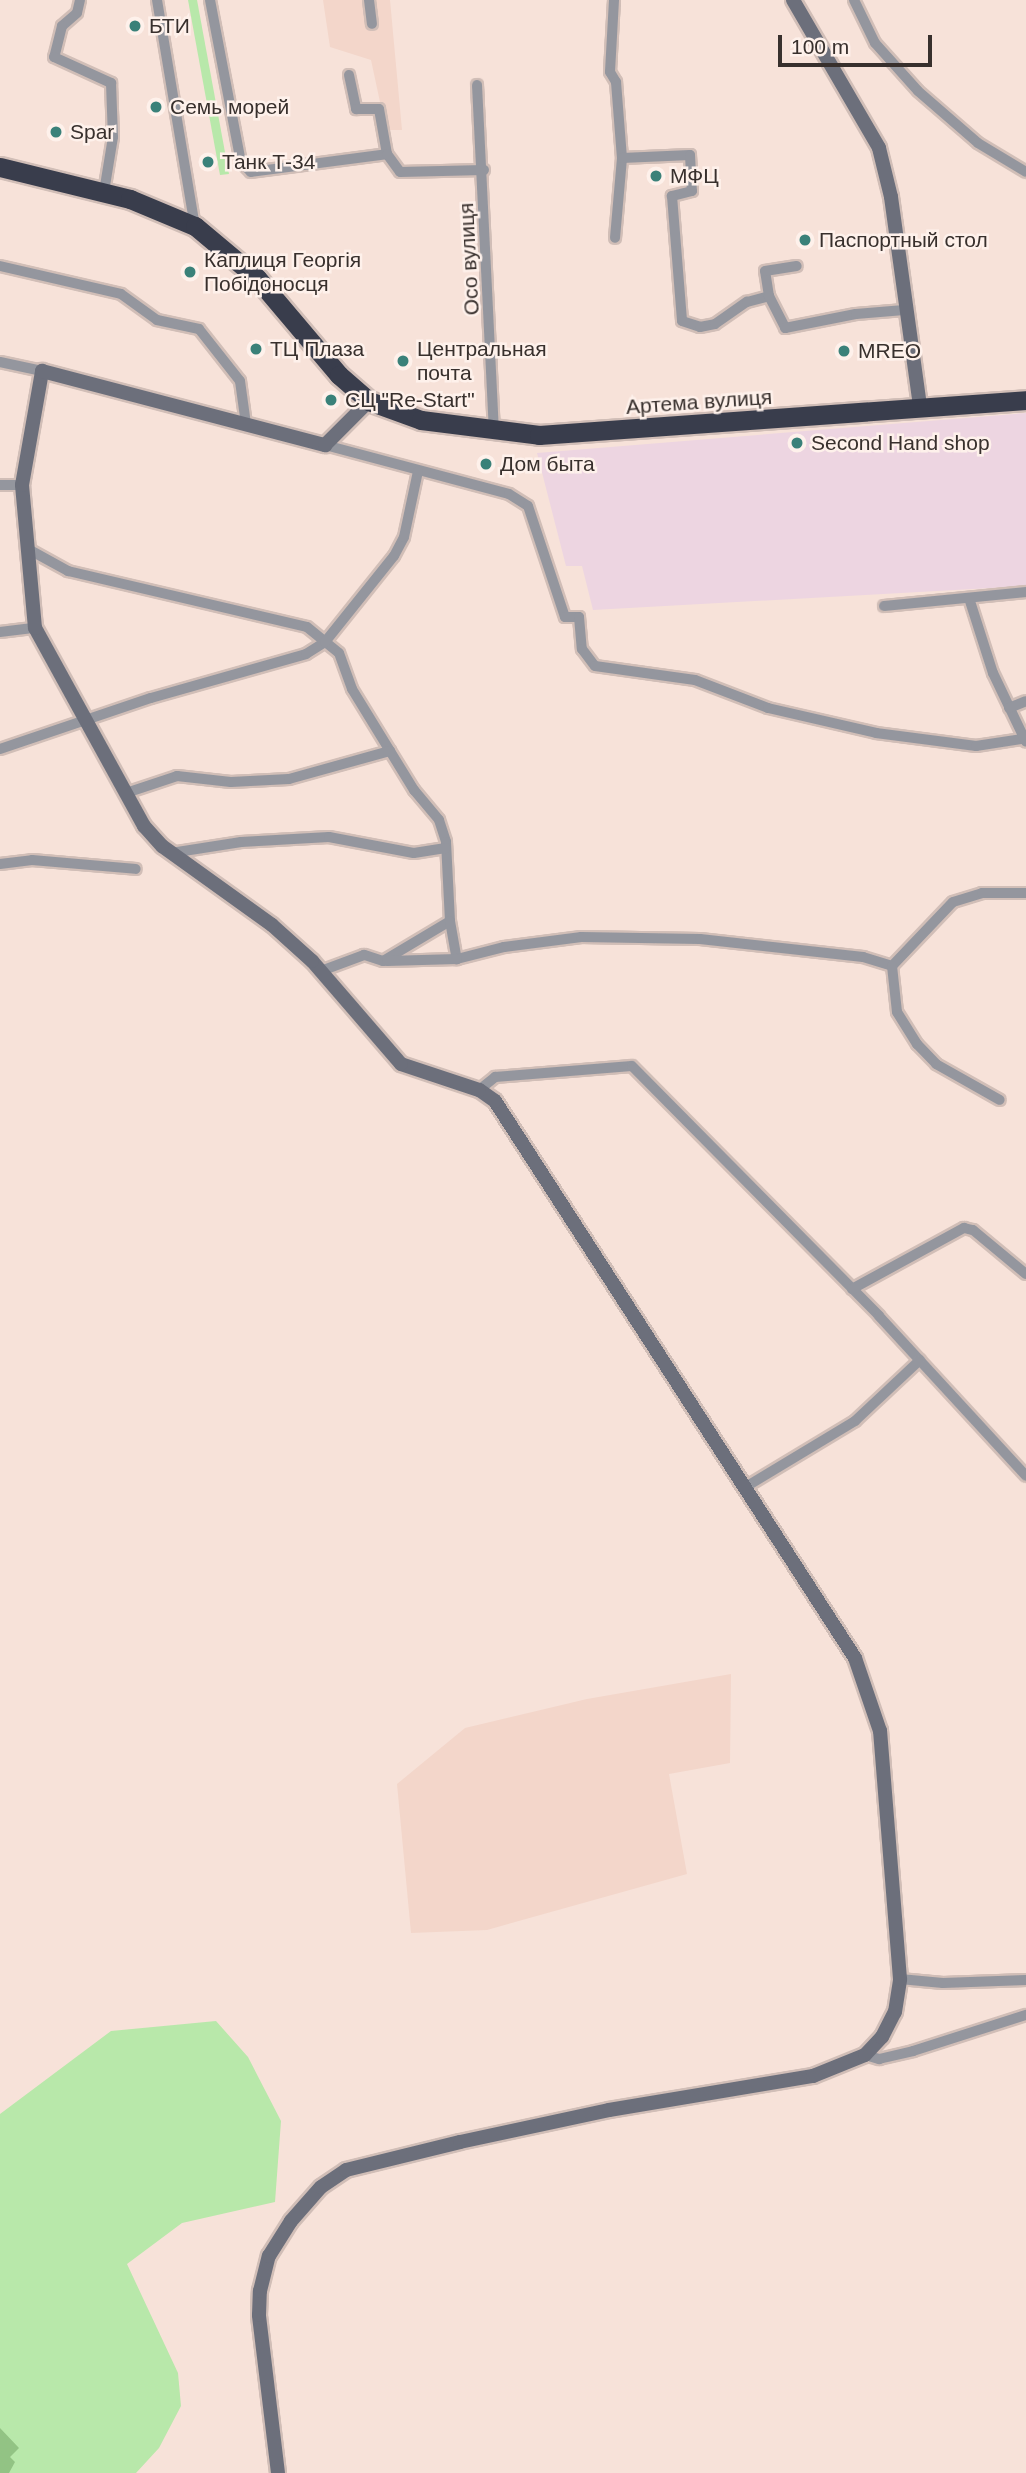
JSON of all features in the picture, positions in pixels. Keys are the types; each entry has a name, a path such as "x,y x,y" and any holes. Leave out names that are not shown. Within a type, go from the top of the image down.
{"highway":[{"path":"0,167 144,203 195,226 257,278 339,375 373,404"},
{"name":"Артема вулиця","path":"373,404 494,432 539,435 1026,400"}],"street":[{"path":"80,0 77,13 62,26 54,57 111,83 113,137 104,192"},
{"path":"157,0 195,226"},
{"path":"210,0 242,162 251,172 387,154"},
{"path":"369,0 372,24"},
{"path":"614,0 610,72 616,82 622,158 615,238"},
{"path":"793,0 879,148 891,197 904,310 920,406"},
{"path":"854,0 876,43 918,90 978,143 1026,172"},
{"path":"349,75 356,108 379,109 387,154 400,172 484,170"},
{"name":"Осо вулиця","path":"477,85 484,170 494,432"},
{"path":"622,158 690,155 692,191 671,195 682,321 700,327 715,324 747,302 769,296"},
{"path":"0,266 121,294 157,320 199,329 240,381 246,424"},
{"path":"797,266 765,271 769,296 785,328 856,314 904,310"},
{"path":"0,362 509,494 528,506 565,617 579,617 582,649 595,666 695,680 768,708 839,727 940,744 976,746 1024,741 992,673 969,598"},
{"path":"41,371 22,485 35,628 87,718 144,826 171,853 272,925 321,971 401,1063 479,1090 495,1101 855,1658 870,1692 880,1731 891,1828 900,1979 895,2012 865,2055 813,2076 609,2110 460,2142 346,2170 321,2186 291,2221 270,2256 260,2291 259,2315 278,2473"},
{"path":"325,445 373,404"},
{"path":"0,749 87,718 306,654 326,642 337,634 394,556 404,537 418,471"},
{"path":"0,485 22,485"},
{"path":"28,549 68,572 307,627 339,653 352,689 390,751 439,820 446,848 450,921 457,959"},
{"path":"884,606 1026,592"},
{"path":"0,632 35,628"},
{"path":"1009,708 1026,701"},
{"path":"126,793 177,776 231,782 289,779 390,751"},
{"path":"171,853 242,842 318,837 414,853 446,848"},
{"path":"0,864 32,860 136,869"},
{"path":"1000,1100 936,1064 918,1044 897,1012 892,966 953,902 982,893 1026,892"},
{"path":"383,961 450,921"},
{"path":"321,971 363,955 383,961 457,959 581,937 700,940 863,957 892,966"},
{"path":"479,1090 495,1077 632,1066 852,1289 1026,1476"},
{"path":"852,1289 964,1228 973,1230 1026,1274"},
{"path":"744,1488 855,1421 920,1360"},
{"path":"900,1979 943,1983 1026,1980"},
{"path":"865,2055 879,2059 902,2054 1026,2015"}],"shaded area":[{"path":"323,0 390,0 402,130 386,130 371,60 330,47"},
{"path":"1026,413 1026,586 593,610 582,566 566,566 537,453"},
{"path":"731,1674 730,1763 669,1774 687,1874 487,1930 411,1933 397,1784 465,1728 587,1699"}],"green space":[{"path":"188,0 197,0 229,174 220,175"},
{"path":"216,2021 248,2057 281,2121 275,2202 182,2223 127,2264 178,2373 181,2406 159,2448 136,2473 0,2473 0,2114 111,2031"},
{"path":"0,2428 19,2448 10,2457 15,2462 9,2473 0,2473"}],"place":[{"name":"БТИ","path":"135,26"},
{"name":"Семь морей","path":"156,107"},
{"name":"Spar","path":"56,132"},
{"name":"Танк Т-34","path":"208,162"},
{"name":"МФЦ","path":"656,176"},
{"name":"Паспортный стол","path":"805,240"},
{"name":"Каплиця Георгія Побідоносця","path":"190,272"},
{"name":"ТЦ Плаза","path":"256,349"},
{"name":"MREO","path":"844,351"},
{"name":"Центральная почта","path":"403,361"},
{"name":"СЦ \"Re-Start\"","path":"331,400"},
{"name":"Second Hand shop","path":"797,443"},
{"name":"Дом быта","path":"486,464"}]}
